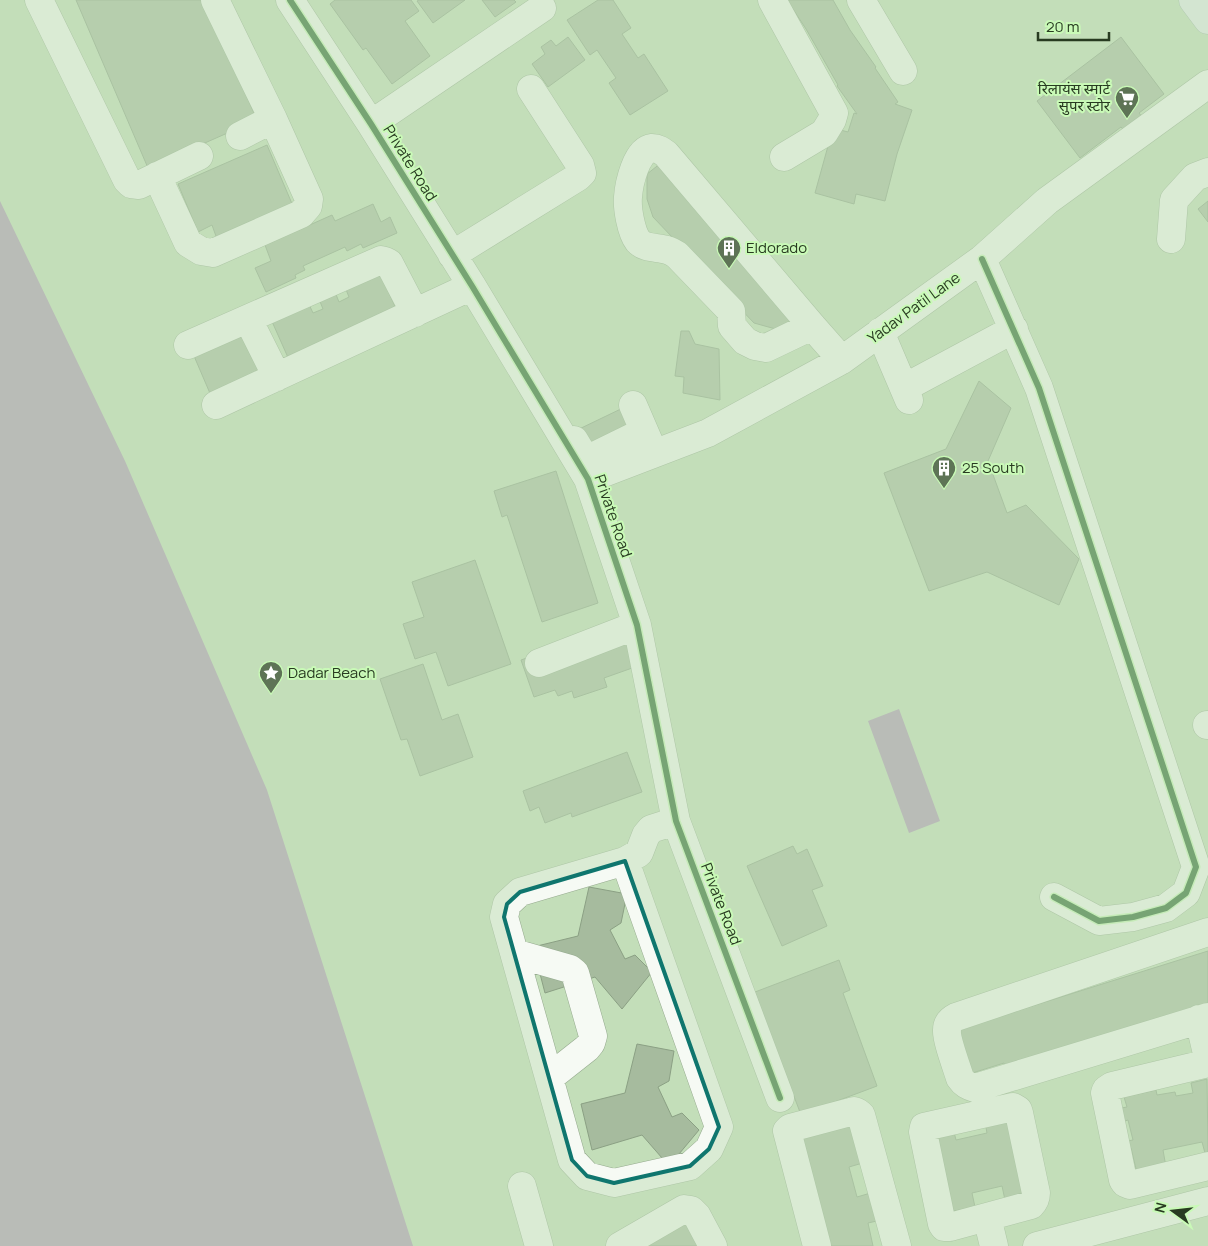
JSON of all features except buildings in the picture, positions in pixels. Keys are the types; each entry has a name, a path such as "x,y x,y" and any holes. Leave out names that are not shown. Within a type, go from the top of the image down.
{"main road":[{"path":"1193,0 1208,20"}],"street":[{"path":"40,0 127,180 131,184 139,185 199,156"},
{"path":"157,176 188,243 201,251 213,253 301,214 308,206 308,199 273,119 215,0"},
{"name":"Private Road","path":"290,0 371,124 472,286 573,438 637,626 676,820 780,1098"},
{"path":"772,0 834,113 824,133 784,157"},
{"path":"860,0 903,71"},
{"path":"371,124 542,8"},
{"name":"Yadav Patil Lane","path":"588,479 646,444 708,433 842,360 982,259 1047,201 1208,84"},
{"path":"452,255 582,173 580,165 531,89"},
{"path":"240,136 273,119"},
{"path":"812,326 766,348 750,344 732,326 731,311 677,255 669,250 646,247 638,241 630,224 627,198 632,173 645,151 652,148 659,149 666,154 842,360"},
{"path":"1171,239 1174,200 1196,177 1208,172"},
{"path":"982,259 1039,388 1196,867 1186,894 1166,908 1133,917 1099,921 1054,897"},
{"path":"188,346 381,260 389,263 415,313"},
{"path":"216,405 472,286"},
{"path":"248,319 277,377"},
{"path":"880,332 906,394 1014,329"},
{"path":"573,438 583,455 591,458 646,444 632,405"},
{"path":"539,663 637,626"},
{"path":"632,857 724,1087 726,1109 710,1149 690,1166 614,1183 587,1176 572,1160 504,918 506,904 520,892 632,857 651,829 676,820"},
{"path":"1208,932 956,1017 948,1023 947,1035 960,1078 964,1084 975,1088 1203,1018 1208,1058"},
{"path":"514,953 570,969 574,974 593,1036 587,1048 549,1078"},
{"path":"1208,1063 1112,1086 1106,1090 1105,1094 1125,1183 1130,1185 1208,1166"},
{"path":"1013,1107 1019,1113 1036,1197 1031,1206 987,1217 946,1228 943,1226 923,1130 926,1126 1013,1107"},
{"path":"816,1246 787,1131 790,1128 854,1111 860,1115 897,1246"},
{"path":"522,1186 539,1246"},
{"path":"1037,1246 1208,1201"},
{"path":"620,1246 684,1209 691,1210 697,1216 713,1246"},
{"path":"987,1217 994,1246"}],"highlighted area":[{"path":"625,861 719,1127 709,1149 690,1166 614,1183 587,1176 572,1160 504,917 507,904 520,892"}],"shaded area":[{"path":"0,201 125,461 267,790 413,1246 0,1246"},
{"path":"899,709 940,821 909,833 868,721"}],"cycle path":[{"path":"290,0 371,124 472,286 588,479 637,625 676,821 780,1098"},
{"path":"982,259 1039,388 1196,867 1186,893 1166,908 1133,917 1099,921 1054,897"}],"place":[{"name":"रिलायंस स्मार्ट सुपर स्टोर","path":"1127,119"},
{"name":"Eldorado","path":"729,269"},
{"name":"25 South","path":"944,489"},
{"name":"Dadar Beach","path":"271,694"}]}
